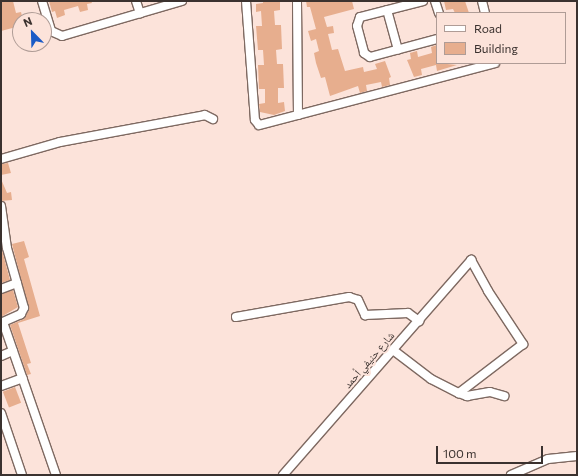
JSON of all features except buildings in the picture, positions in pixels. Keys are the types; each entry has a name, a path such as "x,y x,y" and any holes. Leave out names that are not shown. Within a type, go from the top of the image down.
{"street":[{"path":"42,1 51,31 58,36 182,1"},
{"path":"136,1 140,13"},
{"path":"246,1 255,120 259,125 491,64"},
{"path":"297,1 298,115"},
{"path":"423,1 396,4 387,10 360,18 357,26 364,53 370,57 436,39"},
{"path":"435,1 439,12"},
{"path":"482,1 485,12"},
{"path":"387,10 398,50"},
{"path":"1,159 60,142 205,115 213,119"},
{"path":"1,206 4,249 17,283 24,310 21,314 2,322 14,352 56,475"},
{"name":"شارع حنيفي أحمد","path":"283,475 472,260 488,292 523,344 459,393"},
{"path":"1,289 17,283"},
{"path":"236,317 353,297 358,300 365,315 408,313 419,321"},
{"path":"393,350 431,379 459,393 467,396 490,392 504,396"},
{"path":"1,356 14,352"},
{"path":"1,386 23,378"},
{"path":"1,414 22,475"},
{"path":"511,475 548,459 577,456"}]}
